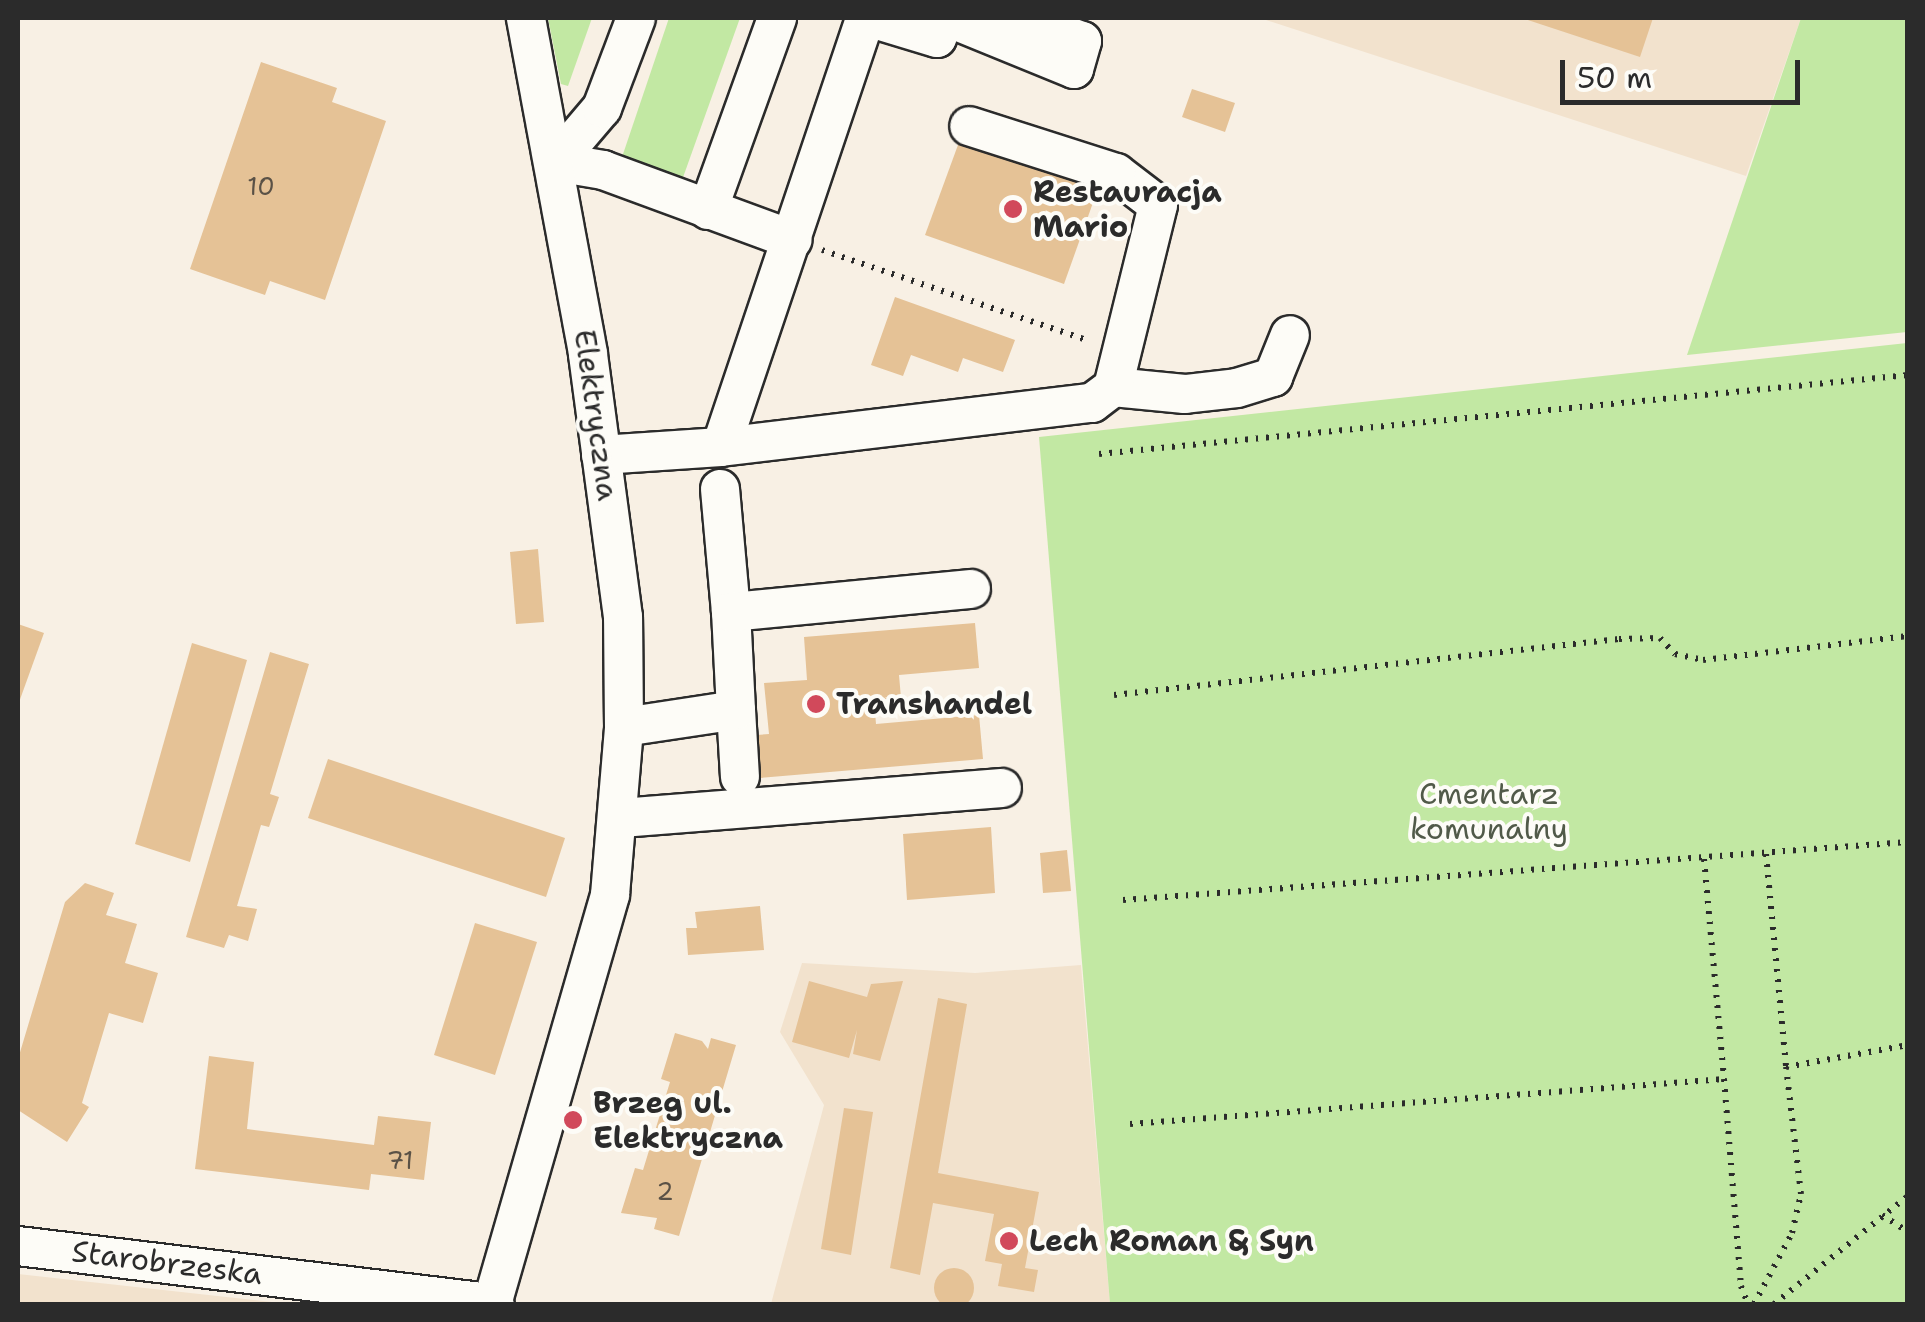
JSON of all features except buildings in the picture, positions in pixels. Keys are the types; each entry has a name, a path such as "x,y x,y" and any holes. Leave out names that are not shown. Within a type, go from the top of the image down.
{"street":[{"name":"Elektryczna","path":"493,1304 610,896 621,818 624,727 623,617 602,455 556,162 526,18"},
{"path":"556,162 602,108 636,18"},
{"path":"708,210 776,18"},
{"path":"720,448 868,18 937,38 947,18 1074,69 1082,41 1019,18"},
{"path":"602,455 720,448 1092,403 1118,370 1158,205 1116,173 969,126"},
{"path":"556,162 604,170 793,240"},
{"path":"1118,370 1185,394 1238,388 1274,377 1290,335"},
{"path":"720,489 740,777"},
{"path":"731,612 970,589"},
{"path":"624,727 736,710"},
{"path":"621,818 1002,788"},
{"name":"Starobrzeska","path":"18,1246 493,1304"}],"path":[{"path":"793,240 1118,370"},
{"path":"1098,454 1908,376"},
{"path":"1114,695 1619,639 1660,638 1675,654 1704,660 1908,636"},
{"path":"1123,900 1908,842"},
{"path":"1751,1304 1792,1233 1801,1194 1766,854"},
{"path":"1704,858 1741,1286 1751,1304"},
{"path":"1786,1067 1908,1045"},
{"path":"1130,1124 1724,1079"},
{"path":"1774,1304 1908,1196"},
{"path":"1882,1214 1908,1232"}],"shaded area":[{"path":"1260,18 1801,18 1746,176"},
{"path":"802,963 975,973 1081,965 1110,1304 771,1304 824,1105 780,1032"},
{"path":"18,1274 290,1304 18,1304"}],"green space":[{"path":"548,18 592,18 568,86 561,84"},
{"path":"669,18 740,18 681,183 620,163"},
{"path":"1801,18 1907,18 1907,332 1687,355"},
{"name":"Cmentarz komunalny","path":"1907,343 1907,1304 1110,1304 1039,437"}],"place":[{"name":"Restauracja Mario","path":"1013,209"},
{"name":"Transhandel","path":"816,704"},
{"name":"Brzeg ul. Elektryczna","path":"573,1120"},
{"name":"Lech Roman & Syn","path":"1009,1241"}]}
